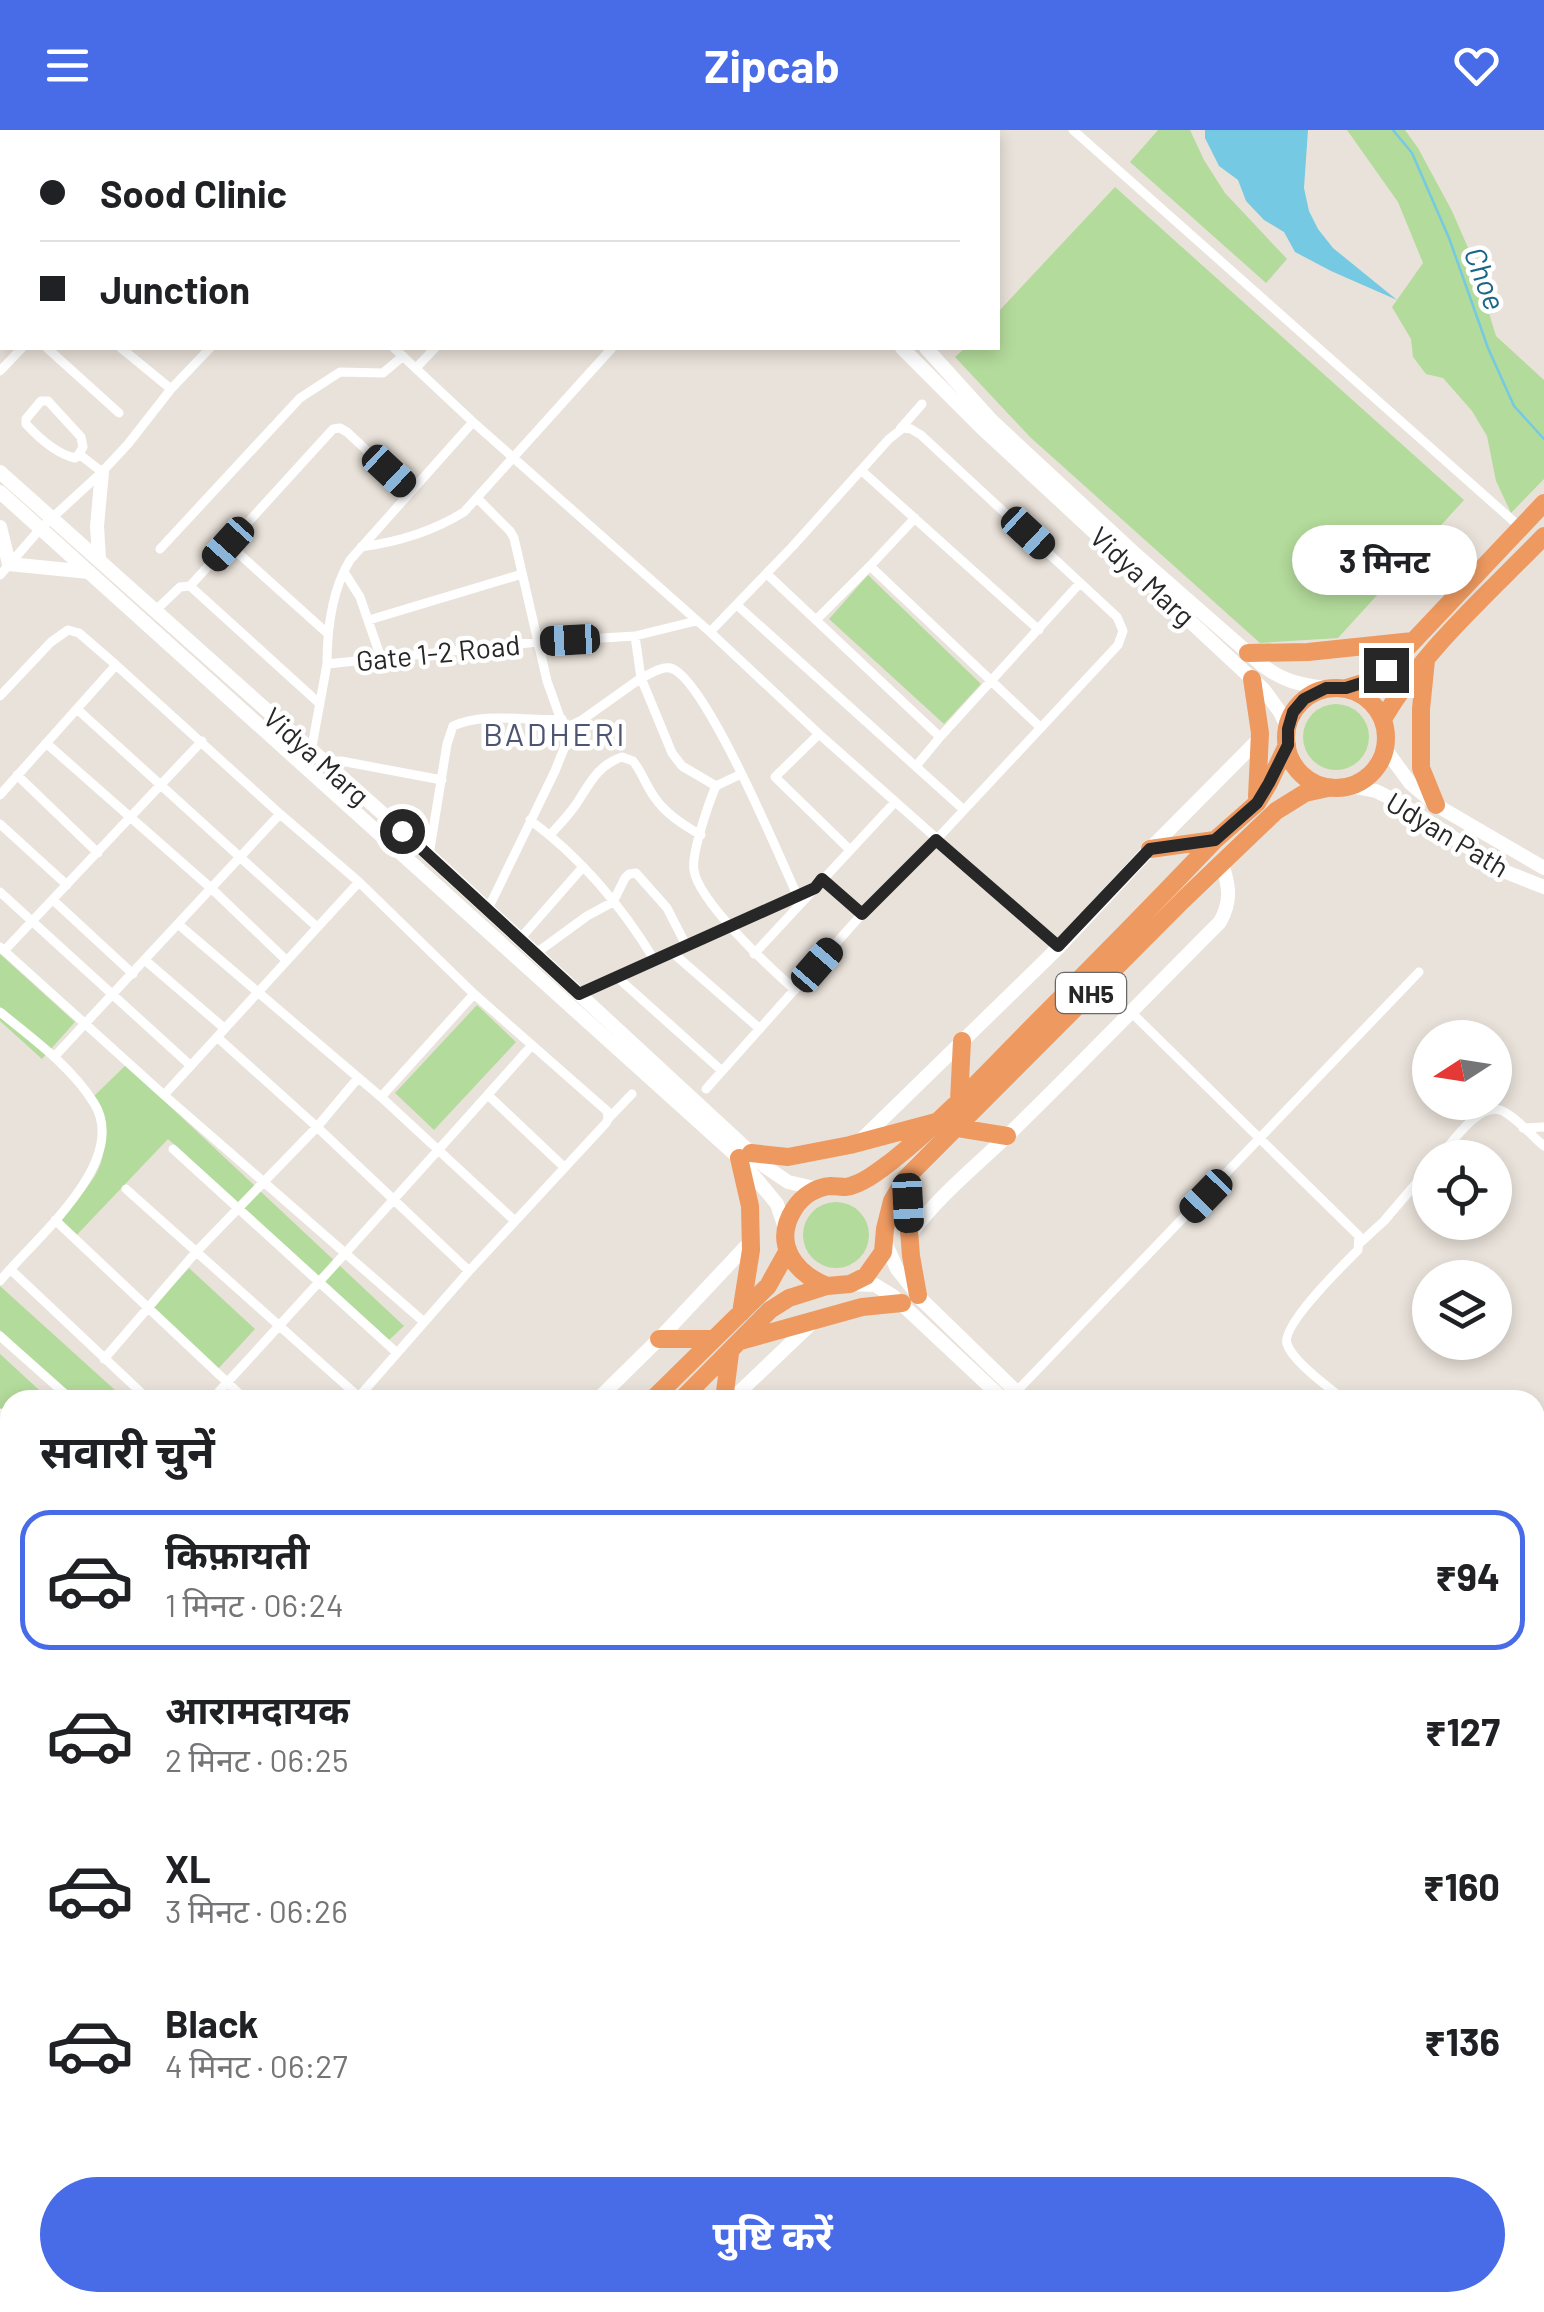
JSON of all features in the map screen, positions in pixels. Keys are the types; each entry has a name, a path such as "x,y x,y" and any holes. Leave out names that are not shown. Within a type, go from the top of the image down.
{"highway":[{"path":"1326,688 1346,688 1386,670 1544,503"},
{"path":"1382,719 1402,687 1544,536"},
{"path":"1248,653 1308,652 1414,641"},
{"path":"1426,660 1421,768 1436,805"},
{"path":"1252,678 1260,738 1257,803"},
{"name":"NH5","path":"818,1189 846,1187 867,1178 939,1121 1215,840 1257,803 1288,737 1293,712 1304,699 1326,688"},
{"path":"1346,688 1374,704 1382,719 1386,750 1366,778 1350,786"},
{"path":"1288,737 1291,760 1309,780 1328,788"},
{"name":"NH5","path":"850,1284 866,1276 880,1259 892,1201 905,1179 1222,863 1276,812 1305,793 1350,786"},
{"path":"1150,849 1215,840"},
{"path":"959,1101 962,1041"},
{"path":"741,1313 750,1242 745,1155 788,1157 939,1121"},
{"path":"958,1128 1007,1136"},
{"path":"735,1347 862,1307 910,1299 905,1179"},
{"path":"662,1390 768,1286 787,1241 792,1211 818,1189"},
{"path":"787,1241 790,1258 808,1278 827,1286"},
{"path":"692,1390 770,1310 790,1298 827,1286 850,1284"},
{"path":"659,1339 714,1339"},
{"path":"729,1390 735,1347"}],"main road":[{"name":"Vidya Marg","path":"904,350 983,429 1264,690 1280,712 1288,737"},
{"name":"Vidya Marg","path":"928,350 992,420 1248,653 1279,678 1296,685 1326,688"},
{"name":"Vidya Marg","path":"0,472 46,522 745,1155 788,1182 818,1189"},
{"path":"0,527 5,569 94,566 102,472"},
{"name":"Vidya Marg","path":"0,492 46,522"},
{"name":"Vidya Marg","path":"94,566 156,611 429,855 745,1155 777,1204 787,1241"},
{"path":"858,1142 1058,946 1260,738"},
{"name":"Udyan Path","path":"1386,750 1410,783 1436,805 1544,868"},
{"name":"Udyan Path","path":"1350,786 1376,790 1506,872 1544,887"},
{"path":"910,1235 938,1200 1132,1013 1220,922 1230,896 1222,863"},
{"path":"885,1236 910,1299"},
{"path":"607,1390 750,1242"},
{"path":"850,1284 875,1285 910,1299 1008,1390"},
{"path":"739,1390 814,1321"}],"street":[{"path":"1073,130 1520,527"},
{"path":"1,369 20,350"},
{"path":"50,350 119,413"},
{"path":"123,350 170,389"},
{"path":"5,569 46,522 128,444 170,389 208,350"},
{"path":"396,350 1058,946"},
{"path":"416,368 433,350"},
{"path":"361,547 392,543 464,512 610,350"},
{"path":"160,549 300,398 340,372 383,373 403,356"},
{"path":"41,401 48,401 81,438 84,446 79,454 74,458 64,455 26,424 41,401"},
{"path":"710,632 922,404"},
{"path":"327,664 327,634 350,560 473,422"},
{"path":"156,611 180,587 190,586 334,429 347,432 410,491"},
{"path":"706,1089 862,914 1042,728 1122,636 1118,617 921,434 900,429"},
{"path":"79,454 102,472"},
{"path":"862,472 1039,630"},
{"path":"477,498 514,538 551,694 563,724 565,746 487,911"},
{"path":"816,620 915,518"},
{"path":"228,544 327,634"},
{"path":"870,566 1042,728"},
{"path":"344,572 360,597 381,658"},
{"path":"369,620 522,574"},
{"path":"767,574 940,737"},
{"path":"916,766 1080,582"},
{"path":"190,586 320,704"},
{"path":"738,606 964,810"},
{"name":"Gate 1-2 Road","path":"316,756 327,664 635,636 696,621"},
{"path":"0,696 51,642 68,630 79,633 358,882 474,994 595,1099 607,1111 608,1119"},
{"path":"635,636 642,678 672,753 682,766 716,786"},
{"path":"0,795 116,665"},
{"path":"429,855 446,744 454,726 476,719 563,724 582,720 642,678 670,668 714,720 797,895"},
{"path":"77,709 318,927"},
{"path":"819,734 776,778 850,849"},
{"path":"202,741 2,949 424,1322"},
{"path":"46,743 212,889 286,960"},
{"path":"316,756 442,780"},
{"path":"550,834 571,812 600,770 622,756 633,760 664,809 700,835"},
{"path":"741,774 716,786 694,855 694,874 754,954 795,990"},
{"path":"17,775 98,853"},
{"path":"754,954 895,802"},
{"path":"54,1057 280,814"},
{"path":"530,820 550,834 583,868 638,933 655,961"},
{"path":"0,824 67,885"},
{"path":"519,940 583,868"},
{"path":"535,954 613,902 625,878 636,872 667,908 687,947"},
{"path":"164,1095 358,882"},
{"path":"579,994 732,927 818,883"},
{"path":"818,883 862,914"},
{"path":"0,892 191,1066"},
{"path":"53,900 133,974"},
{"path":"178,924 381,1097 515,1222"},
{"path":"674,953 760,1029"},
{"path":"146,960 469,1272"},
{"path":"1022,1390 1419,972"},
{"path":"618,978 722,1071"},
{"path":"381,1097 474,994"},
{"path":"0,1012 54,1057 95,1104 101,1141 90,1175 0,1281"},
{"path":"1132,1013 1359,1236 1358,1250 1291,1326 1286,1340 1293,1354 1333,1390"},
{"path":"220,1390 532,1045"},
{"path":"104,1359 196,1252 358,1078"},
{"path":"488,1094 564,1168"},
{"path":"364,1390 632,1094"},
{"path":"1456,1140 1482,1112 1498,1109 1544,1146"},
{"path":"1523,1128 1544,1127"},
{"path":"173,1148 397,1353"},
{"path":"1360,1243 1412,1188"},
{"path":"126,1190 349,1390"},
{"path":"55,1220 236,1390"},
{"path":"10,1269 138,1390"},
{"path":"0,1336 61,1390"}],"green space":[{"path":"1158,130 1190,130 1225,193 1287,259 1266,283 1130,162"},
{"path":"1347,130 1405,130 1452,211 1472,257 1496,336 1544,380 1544,479 1511,513 1496,481 1487,436 1472,411 1443,378 1426,374 1413,357 1411,339 1392,307 1423,263 1398,202"},
{"path":"1115,187 1464,500 1338,638 1260,643 1030,437 955,357 963,350 1000,350 1000,310"},
{"path":"868,575 981,684 944,724 829,619"},
{"path":"1336,704 1359,714 1369,737 1359,760 1336,770 1313,760 1303,737 1313,714"},
{"path":"0,954 75,1022 42,1059 0,1021"},
{"path":"477,1005 516,1042 434,1130 395,1093"},
{"path":"126,1065 404,1326 389,1340 168,1139 72,1240 57,1224 92,1180 103,1154 103,1139 91,1099"},
{"path":"836,1202 859,1212 869,1235 859,1258 836,1268 813,1258 803,1235 813,1212"},
{"path":"189,1268 255,1329 218,1369 152,1308"},
{"path":"0,1286 115,1390 66,1390 0,1330"},
{"path":"0,1354 39,1390 0,1390"}],"water":[{"path":"1205,130 1308,130 1304,188 1318,229 1333,248 1397,300 1295,252 1284,232 1264,220 1246,201 1238,180 1219,166"}],"waterway":[{"name":"Choe","path":"1393,130 1412,153 1514,406 1544,439"}],"district":[{"name":"BADHERI","path":"555,733"}],"route":[{"path":"402,831 579,994 815,888 822,879 862,914 936,840 1058,946 1150,849 1215,840 1257,803 1288,745 1293,712 1304,699 1326,688 1346,688 1368,681 1386,670"}]}
